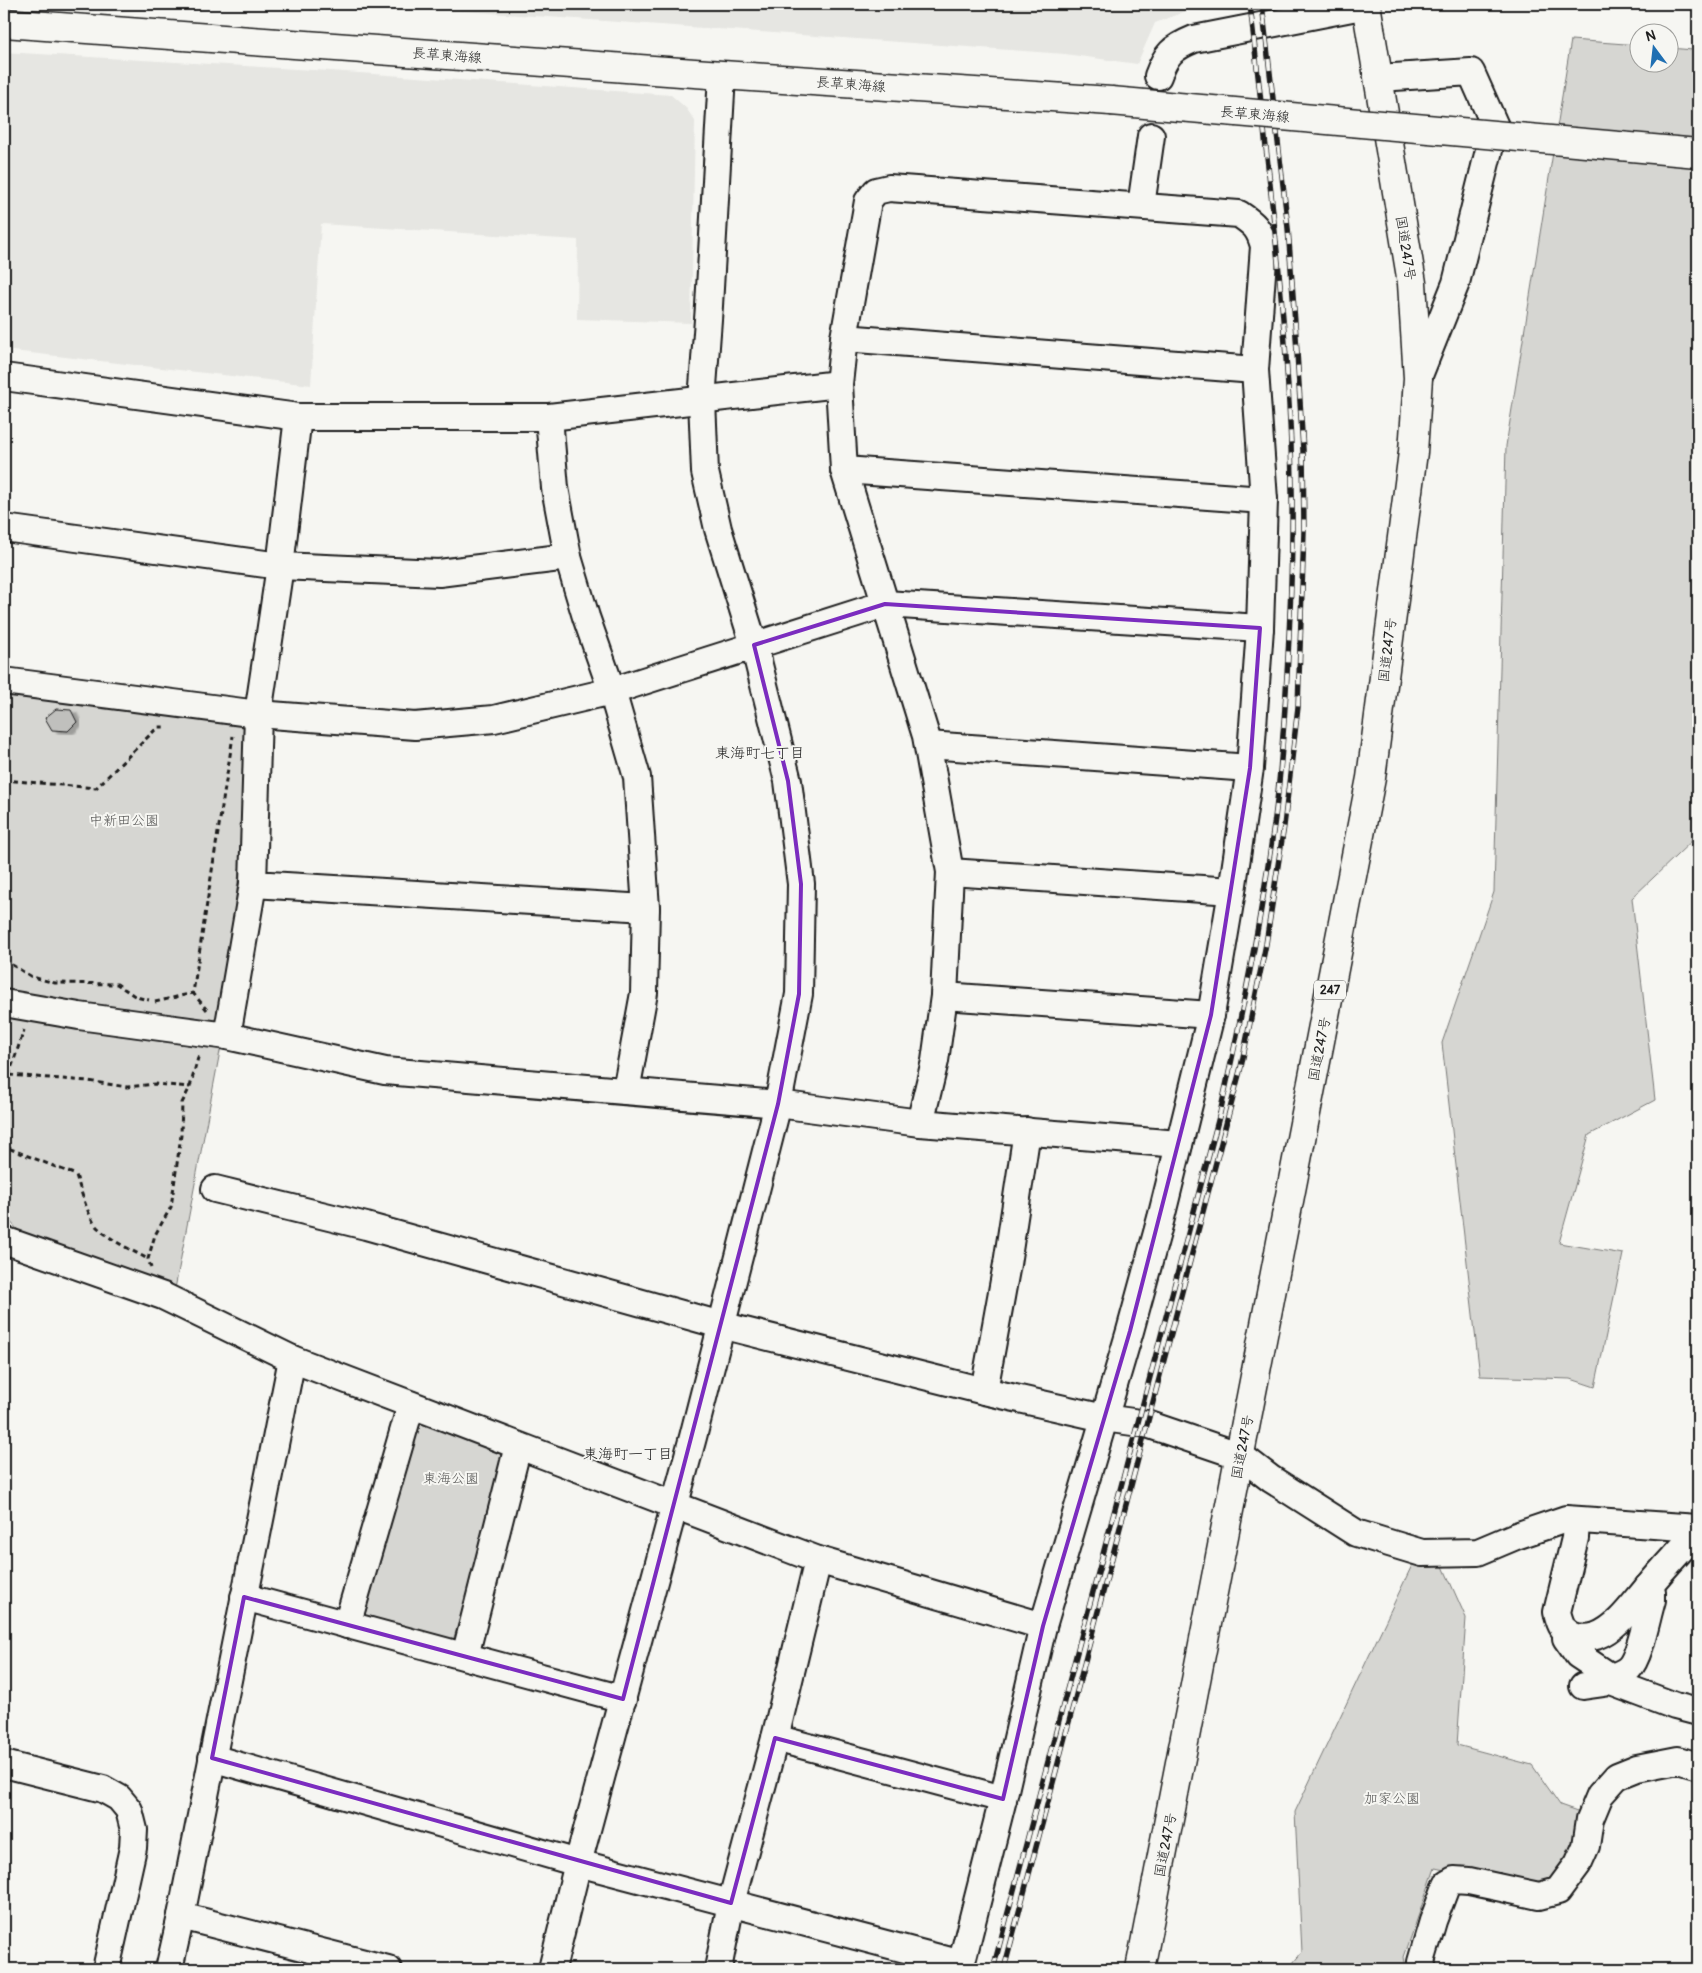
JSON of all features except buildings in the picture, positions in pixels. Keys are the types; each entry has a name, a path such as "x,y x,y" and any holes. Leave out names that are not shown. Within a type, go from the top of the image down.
{"main road":[{"name":"国道247号","path":"1140,1969 1371,778 1413,452 1418,378 1412,283 1367,4"},
{"name":"長草東海線","path":"4,23 1111,101 1698,153"}],"street":[{"path":"1158,76 1164,59 1177,46 1194,39 1367,4"},
{"path":"1379,78 1471,72 1495,126 1456,283 1418,378"},
{"path":"552,1969 578,1863 674,1506 778,1104 799,994 801,884 788,782 754,645 718,529 705,472 702,400 722,75"},
{"path":"1141,206 1151,136"},
{"path":"212,1758 578,1863 961,1967 1003,1799 1043,1626 1143,1284 1212,1015 1232,891 1250,768 1260,628 1264,500 1254,370 1264,246 1260,234 1253,223 1239,214 889,188 876,190 868,201 844,338 839,384 844,470 928,745 950,872 944,996 934,1061 920,1123"},
{"path":"844,338 1254,370"},
{"path":"4,377 298,417 549,417 839,384"},
{"path":"214,1028 253,884 258,714 280,566 298,417"},
{"path":"549,417 555,488 568,557 586,617 612,691 637,777 646,908 644,993 626,1091"},
{"path":"844,470 1264,500"},
{"path":"4,528 280,566 440,573 568,557"},
{"path":"4,681 258,714 415,726 494,719 612,691 886,604 1260,628"},
{"path":"928,745 1250,768"},
{"path":"950,872 1232,891"},
{"path":"253,884 646,908"},
{"path":"944,996 1212,1015"},
{"path":"4,1003 31,1008 214,1028 385,1071 778,1104 920,1123 1179,1144"},
{"path":"984,1391 1008,1264 1027,1131"},
{"path":"215,1189 374,1228 721,1326 984,1391 1104,1418 1142,1422 1241,1456 1271,1479 1356,1533 1422,1553 1478,1552 1516,1536 1566,1519 1697,1528 1693,1536 1621,1618 1595,1637 1587,1638 1575,1636 1567,1632 1560,1624 1557,1612 1575,1538 1576,1520"},
{"path":"4,1240 145,1289 292,1359 818,1560 1043,1626"},
{"path":"169,1969 292,1359"},
{"path":"347,1625 412,1405"},
{"path":"465,1656 518,1446"},
{"path":"718,1969 731,1903 775,1738 818,1560"},
{"path":"1583,1686 1611,1679 1629,1668 1637,1655 1652,1600 1652,1592 1648,1587"},
{"path":"244,1597 623,1699"},
{"path":"1567,1632 1566,1638 1578,1655 1611,1679 1675,1706 1698,1712"},
{"path":"775,1738 1003,1799"},
{"path":"1423,1969 1421,1962 1433,1921 1447,1884 1454,1880 1469,1881 1539,1896 1558,1891 1578,1864 1586,1846 1590,1819 1600,1795 1617,1776 1638,1768 1678,1760 1698,1766"},
{"path":"4,1764 103,1789 119,1798 129,1810 134,1830 133,1848 106,1969"},
{"path":"181,1916 388,1969"}],"path":[{"path":"145,1289 152,1273 148,1259 156,1235 171,1206 181,1135 182,1102 214,1028 193,992 233,733 258,714"},
{"path":"4,780 96,788 158,726 168,727"},
{"path":"4,960 32,977 55,983 117,984 136,997 156,1002 193,992"},
{"path":"4,1083 9,1075 31,1008"},
{"path":"9,1075 88,1081 127,1087 155,1084 190,1087"},
{"path":"4,1142 8,1148 76,1175 83,1198 97,1227 120,1244 148,1259"}],"highlighted area":[{"path":"885,604 1260,628 1250,768 1211,1015 1130,1331 1043,1626 1003,1799 775,1738 731,1903 212,1758 244,1597 623,1699 778,1104 799,994 801,884 788,781 754,645"}],"shaded area":[{"path":"367,4 1236,4 1197,7 1155,23 1137,64 1065,54"},
{"path":"4,52 331,71 671,95 686,108 695,121 691,323 577,319 578,240 321,224 311,385 4,350"}],"green space":[{"path":"1698,30 1698,835 1632,898 1655,1100 1589,1135 1559,1243 1623,1254 1595,1387 1571,1379 1480,1376 1442,1043 1494,892 1506,446 1571,40 1630,44 1630,72 1680,72 1680,49 1693,50"},
{"name":"中新田公園","path":"4,681 258,714 221,1022 214,1027 4,1000"},
{"path":"7,1017 221,1046 175,1289 18,1230 4,1215 4,1030"},
{"name":"東海公園","path":"418,1417 513,1443 452,1644 358,1618"},
{"name":"加家公園","path":"1414,1561 1442,1564 1466,1618 1457,1745 1532,1765 1560,1805 1580,1812 1574,1844 1556,1881 1535,1889 1435,1868 1404,1957 1406,1969 1288,1969 1302,1952 1295,1812"}],"railway":[{"path":"993,1969 1220,1113 1256,938 1275,815 1286,692 1292,538 1292,476 1280,279 1250,4"},
{"path":"1004,1969 1241,1067 1266,944 1284,826 1298,707 1304,531 1303,450 1288,228 1262,4"}],"district":[{"name":"東海町七丁目","path":"760,753"},
{"name":"東海町一丁目","path":"628,1454"}]}
